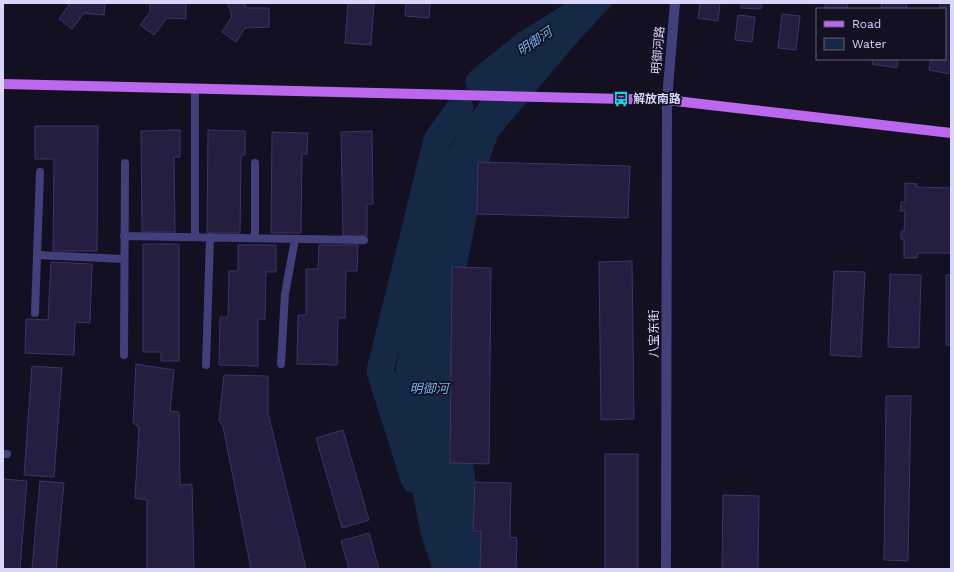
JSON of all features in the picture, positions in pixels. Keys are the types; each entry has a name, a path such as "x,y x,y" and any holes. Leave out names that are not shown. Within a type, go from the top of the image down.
{"main road":[{"path":"3,84 667,100 951,133"}],"street":[{"name":"明御河路","path":"667,100 675,3"},
{"name":"八宝东街","path":"666,569 667,100"}],"lane":[{"path":"195,89 195,237"},
{"path":"124,355 125,163"},
{"path":"255,163 255,238"},
{"path":"35,313 40,172"},
{"path":"124,236 364,240"},
{"path":"206,365 210,238"},
{"path":"281,364 285,294 295,239"},
{"path":"37,255 124,259"}],"water":[{"name":"明御河","path":"578,3 613,3 573,47 498,136 485,172 460,303 463,409 480,505 495,569 432,569 421,535 396,410 395,375 413,258 438,172 446,153 461,129 501,71 521,49 553,27"}],"building":[{"path":"69,3 105,3 104,15 84,13 72,29 59,19"},
{"path":"150,3 186,3 186,19 167,18 154,35 140,25 150,12"},
{"path":"227,3 244,3 246,8 269,8 269,27 245,28 236,42 222,32 231,18 231,12"},
{"path":"348,3 374,3 371,45 345,43"},
{"path":"406,3 430,3 429,18 405,16"},
{"path":"700,3 720,3 718,21 698,18"},
{"path":"741,3 762,3 761,9 741,8"},
{"path":"825,3 848,3 847,8 825,8"},
{"path":"882,3 907,3 906,8 881,8"},
{"path":"940,3 951,3 951,74 929,70 931,60 946,60 946,8 939,8"},
{"path":"782,14 800,16 796,50 778,48"},
{"path":"738,15 755,17 752,42 735,40"},
{"path":"873,60 898,60 897,68 872,64"},
{"path":"35,126 98,126 97,251 53,251 54,159 35,159"},
{"path":"180,130 180,157 174,157 175,232 142,232 141,131"},
{"path":"208,130 245,131 245,155 241,155 240,233 207,233"},
{"path":"372,131 373,204 367,204 367,236 343,236 341,132"},
{"path":"272,132 308,133 307,154 302,154 301,233 271,233"},
{"path":"478,162 630,166 628,218 477,214"},
{"path":"905,183 917,184 916,187 951,188 951,253 917,253 917,258 904,258 904,239 901,239 901,231 904,231 905,211 900,211 901,202 905,202"},
{"path":"143,244 179,244 179,361 161,361 161,352 143,352"},
{"path":"238,245 276,245 276,272 266,272 265,319 258,319 258,366 219,365 220,317 228,317 229,271 238,271"},
{"path":"319,245 358,245 357,271 346,271 345,318 338,318 337,365 297,364 298,315 306,315 306,269 318,269"},
{"path":"632,261 634,419 601,420 599,262"},
{"path":"51,262 92,264 90,323 75,322 74,355 25,353 26,319 48,320"},
{"path":"452,267 491,268 489,464 450,463"},
{"path":"834,271 865,272 861,357 830,355"},
{"path":"890,274 921,275 919,348 888,347"},
{"path":"946,275 951,275 951,345 946,345"},
{"path":"136,364 174,370 170,411 179,412 180,485 192,484 194,569 147,569 147,500 135,498 139,427 133,423"},
{"path":"32,366 62,368 54,477 24,475"},
{"path":"224,375 268,376 268,413 306,569 251,569 223,426 219,421"},
{"path":"886,396 911,396 908,561 884,560"},
{"path":"343,430 369,520 342,528 316,438"},
{"path":"605,454 638,454 638,569 605,569"},
{"path":"3,479 27,481 20,569 3,569"},
{"path":"40,481 64,483 56,569 32,569"},
{"path":"475,482 511,483 510,537 517,538 516,569 480,569 481,531 473,531"},
{"path":"723,495 759,496 758,569 722,569"},
{"path":"369,533 379,569 349,569 341,541"}],"waterway":[{"name":"明御河","path":"479,82 526,44 592,3"},
{"name":"明御河","path":"414,479 380,371 437,140 460,108"}],"place":[{"name":"解放南路","path":"621,99"}]}
